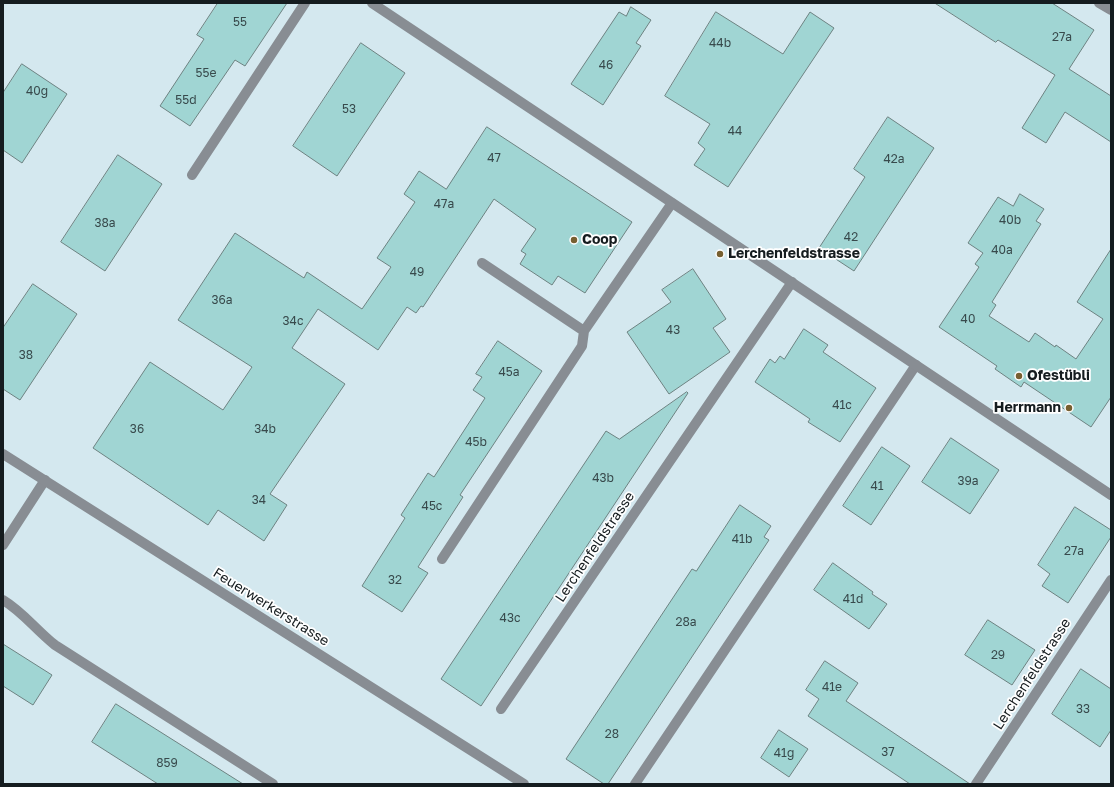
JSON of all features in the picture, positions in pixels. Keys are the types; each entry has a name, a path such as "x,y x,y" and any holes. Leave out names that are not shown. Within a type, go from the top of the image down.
{"street":[{"path":"192,175 305,3"},
{"path":"372,3 1111,495"},
{"path":"1099,3 1111,10"},
{"path":"442,559 582,346 584,331 672,203"},
{"path":"482,263 584,331"},
{"name":"Lerchenfeldstrasse","path":"501,708 792,282"},
{"path":"635,784 916,365"},
{"name":"Feuerwerkerstrasse","path":"3,454 524,784"},
{"path":"3,545 45,480"},
{"name":"Lerchenfeldstrasse","path":"976,784 1111,580"},
{"path":"3,600 15,607 43,636 55,645 273,784"}],"building":[{"path":"218,3 287,3 245,66 235,60 190,126 160,106 204,39 197,35"},
{"path":"935,3 1052,3 1094,30 1069,69 1111,96 1111,142 1065,112 1046,143 1022,128 1055,75 998,40 996,42"},
{"path":"631,7 651,20 636,43 641,46 603,105 571,84 619,12 626,16"},
{"path":"716,12 783,54 810,12 834,28 728,187 694,165 705,149 698,143 710,124 665,96"},
{"path":"361,43 405,73 337,176 293,146"},
{"path":"22,64 67,94 22,163 3,150 3,93"},
{"path":"888,117 934,148 854,271 819,248 865,177 854,169"},
{"path":"487,127 632,222 585,293 558,276 552,285 520,264 526,254 521,251 536,229 494,199 423,307 421,306 416,313 407,307 378,350 318,309 292,348 345,384 270,494 287,505 264,541 218,510 208,525 93,448 150,362 223,410 252,367 178,320 235,233 304,278 307,272 362,309 391,267 377,258 415,202 404,194 419,171 446,189"},
{"path":"118,155 162,184 105,271 61,242"},
{"path":"1020,194 1044,209 1036,221 1041,224 992,302 996,305 989,316 1029,342 1035,333 1076,359 1103,319 1077,302 1111,249 1111,397 1091,427 1024,382 1021,387 995,369 997,366 939,327 979,267 975,264 983,253 968,243 998,197 1013,206"},
{"path":"693,269 726,319 713,328 730,352 669,394 627,332 671,302 662,290"},
{"path":"33,284 77,314 20,400 3,389 3,328"},
{"path":"804,329 828,345 823,352 876,388 840,442 808,422 810,419 755,382 770,359 775,363 780,356 784,359"},
{"path":"498,341 542,371 460,495 463,497 418,567 428,573 402,612 362,586 405,518 401,515 428,473 434,477 485,398 473,390 482,377 476,374"},
{"path":"687,392 688,393 481,706 441,679 606,431 619,439"},
{"path":"951,438 999,470 970,514 922,482"},
{"path":"882,447 910,466 871,525 843,506"},
{"path":"740,505 771,526 764,537 769,540 608,784 604,784 566,759 692,569 696,571"},
{"path":"1075,507 1111,530 1111,537 1068,603 1042,586 1050,574 1038,565"},
{"path":"833,563 887,604 869,629 814,590"},
{"path":"988,620 1035,650 1012,685 965,655"},
{"path":"3,644 52,675 33,705 3,686"},
{"path":"825,661 858,683 846,701 970,784 910,784 808,716 819,699 806,690"},
{"path":"1081,669 1111,689 1111,730 1100,747 1052,714"},
{"path":"116,704 243,784 158,784 92,742"},
{"path":"779,730 808,749 789,777 761,758"}],"place":[{"name":"Coop","path":"574,240"},
{"name":"Lerchenfeldstrasse","path":"720,254"},
{"name":"Ofestübli","path":"1019,376"},
{"name":"Herrmann","path":"1069,408"}]}
